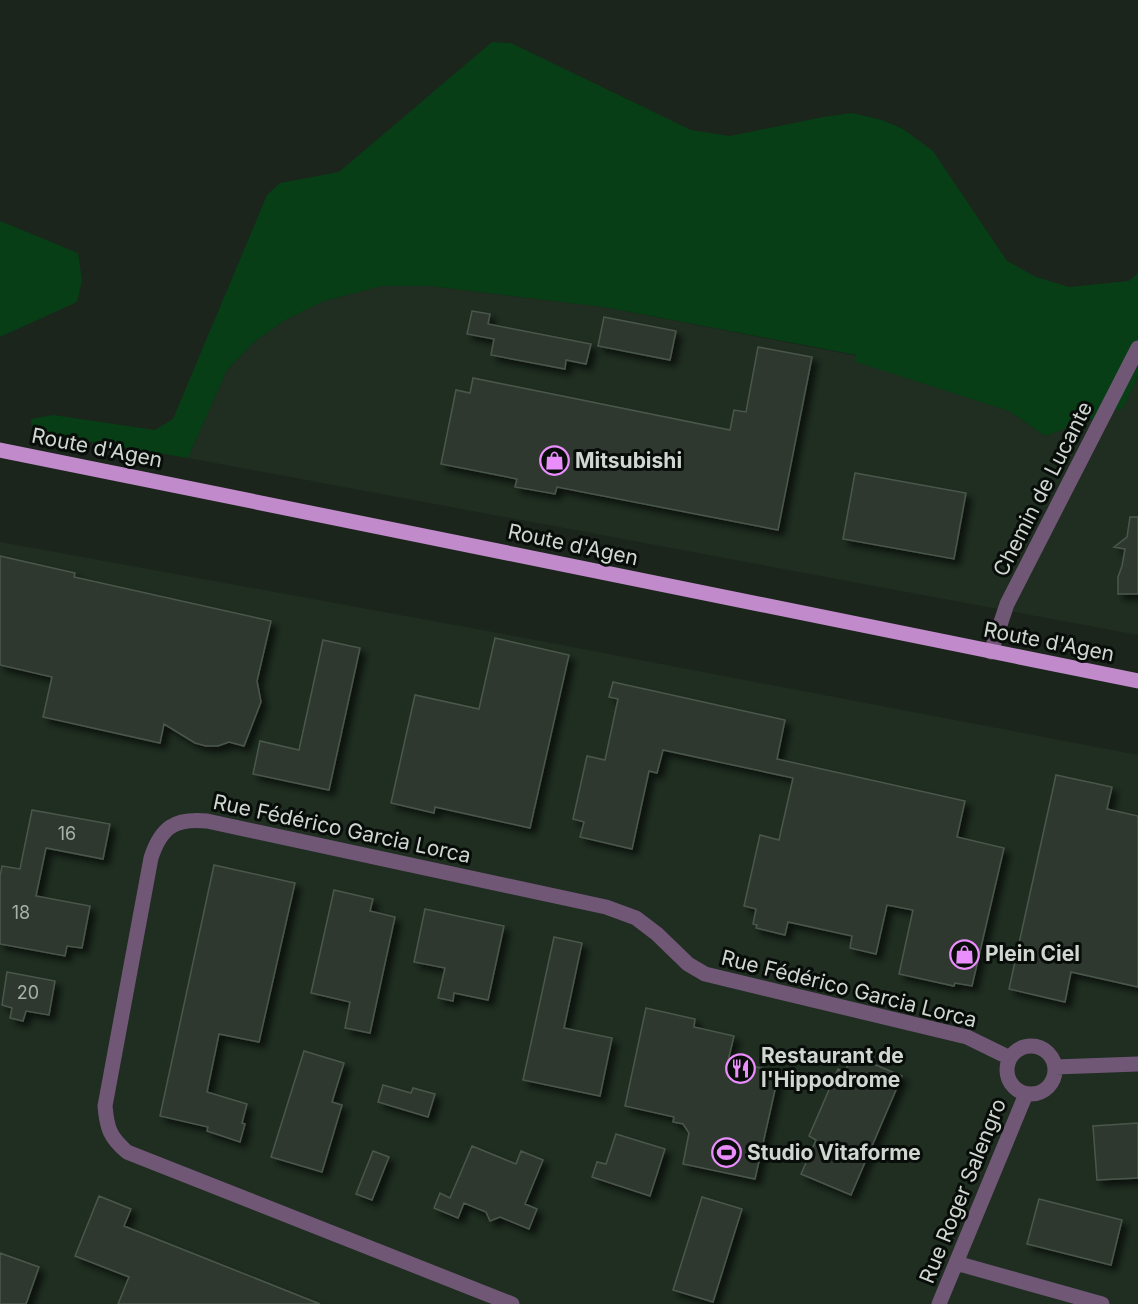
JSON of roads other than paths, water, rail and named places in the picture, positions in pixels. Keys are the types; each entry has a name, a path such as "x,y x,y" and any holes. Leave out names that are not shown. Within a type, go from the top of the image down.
{"main road":[{"name":"Route d'Agen","path":"0,450 1138,681"}],"street":[{"name":"Chemin de Lucante","path":"991,652 1007,604 1138,348"},
{"name":"Rue Fédérico Garcia Lorca","path":"512,1304 127,1152 114,1141 106,1124 105,1106 151,858 157,840 169,827 188,819 207,821 606,907 636,918 657,933 688,964 705,974 967,1037 1010,1058"},
{"path":"1036,1046 1049,1053 1055,1067 1055,1075 1047,1088 1034,1094 1026,1094 1013,1086 1007,1073 1010,1058 1021,1048 1036,1046"},
{"path":"1055,1067 1138,1064"},
{"name":"Rue Roger Salengro","path":"939,1304 1026,1094"},
{"path":"956,1263 1102,1304"}],"place":[{"name":"Mitsubishi","path":"554,461"},
{"name":"Plein Ciel","path":"964,954"},
{"name":"Restaurant de l'Hippodrome","path":"740,1068"},
{"name":"Studio Vitaforme","path":"726,1153"}]}
